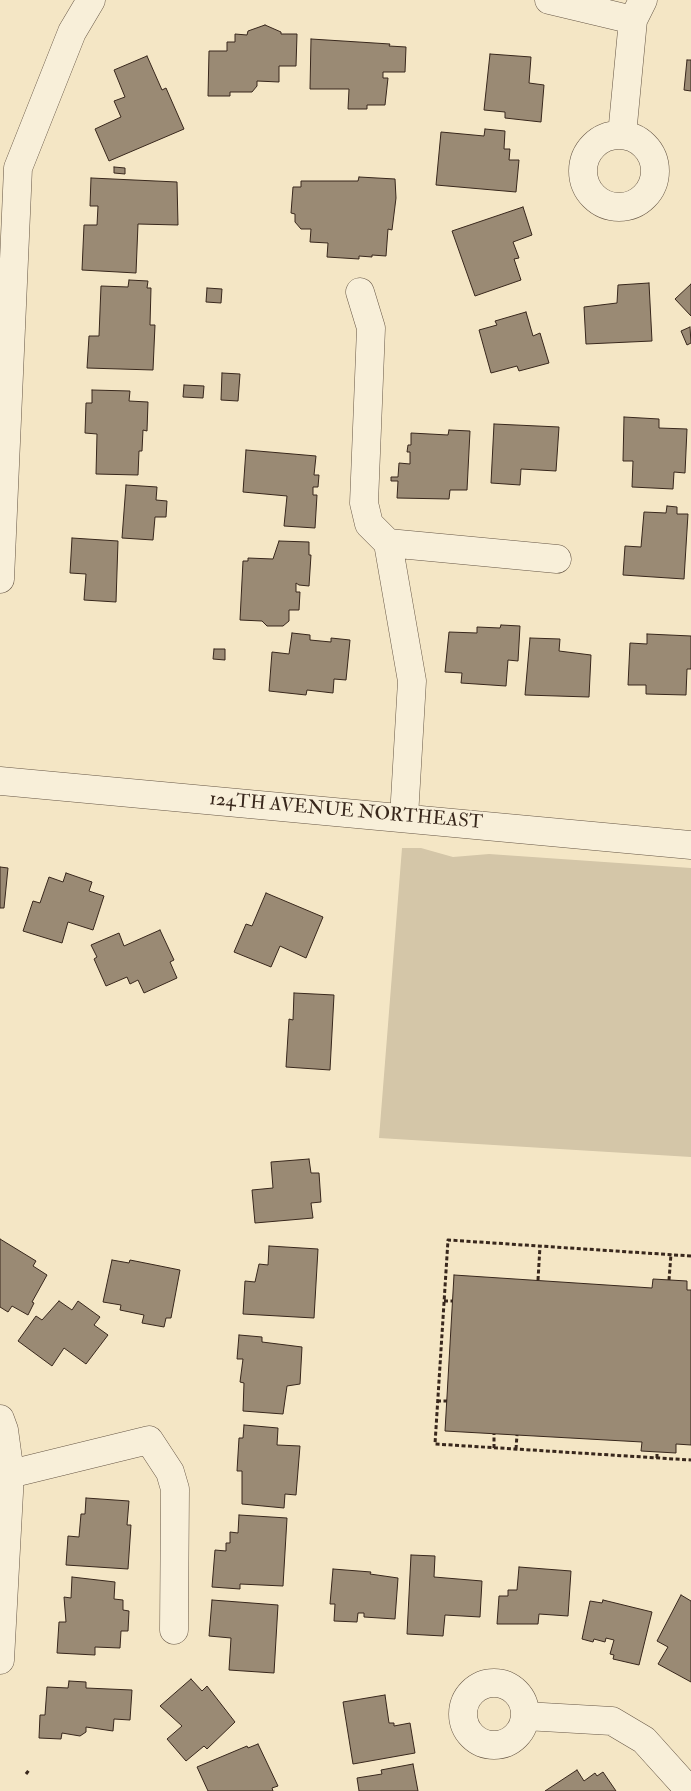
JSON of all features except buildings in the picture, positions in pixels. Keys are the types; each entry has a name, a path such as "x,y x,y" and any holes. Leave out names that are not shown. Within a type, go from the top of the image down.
{"street":[{"path":"0,580 9,168 72,32 91,0"},
{"path":"549,0 638,10 622,135"},
{"path":"360,292 371,328 364,502 369,524 388,543 412,681 404,817"},
{"path":"388,543 557,559"},
{"name":"124TH AVENUE NORTHEAST","path":"0,781 691,845"},
{"path":"0,1419 4,1430 10,1474 0,1660"},
{"path":"10,1474 149,1440 170,1472 175,1489 174,1630"},
{"path":"525,1716 612,1721 644,1740 690,1791"}],"path":[{"path":"691,1256 448,1240 435,1444 691,1460"},
{"path":"538,1280 540,1246"},
{"path":"670,1280 671,1254"},
{"path":"444,1301 452,1301"},
{"path":"437,1401 447,1402"},
{"path":"494,1434 494,1448"},
{"path":"516,1435 516,1450"},
{"path":"657,1452 657,1458"},
{"path":"26,1774 30,1770"}],"shaded area":[{"path":"402,848 421,848 453,857 489,854 691,868 691,1157 379,1138"}]}
